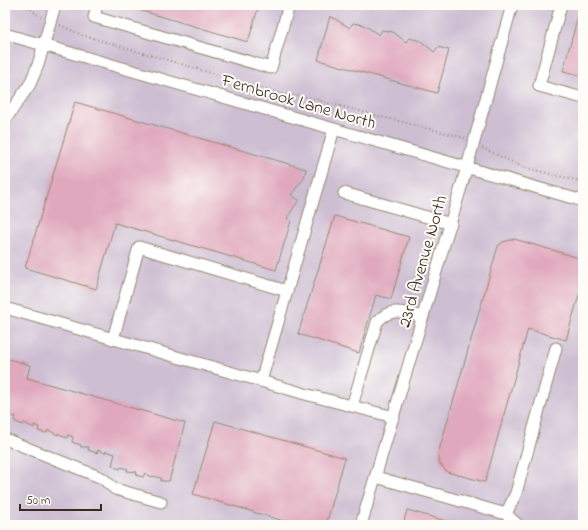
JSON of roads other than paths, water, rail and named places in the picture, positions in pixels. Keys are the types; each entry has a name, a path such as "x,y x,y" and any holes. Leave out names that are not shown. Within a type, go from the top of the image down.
{"street":[{"path":"5,120 30,84 44,45 55,5"},
{"path":"97,5 94,17 271,68 289,5"},
{"name":"23rd Avenue North","path":"362,525 451,224 512,5"},
{"path":"561,5 539,86 583,98"},
{"name":"Fernbrook Lane North","path":"5,34 583,201"},
{"path":"261,381 334,129"},
{"path":"344,192 451,224"},
{"path":"113,339 139,247 287,291"},
{"path":"5,308 261,381 394,417"},
{"path":"352,406 377,322 384,314 391,312 403,312 423,317"},
{"path":"506,514 516,493 556,348"},
{"path":"5,439 102,478 115,489 161,502"},
{"path":"376,477 506,514 518,525"}]}
